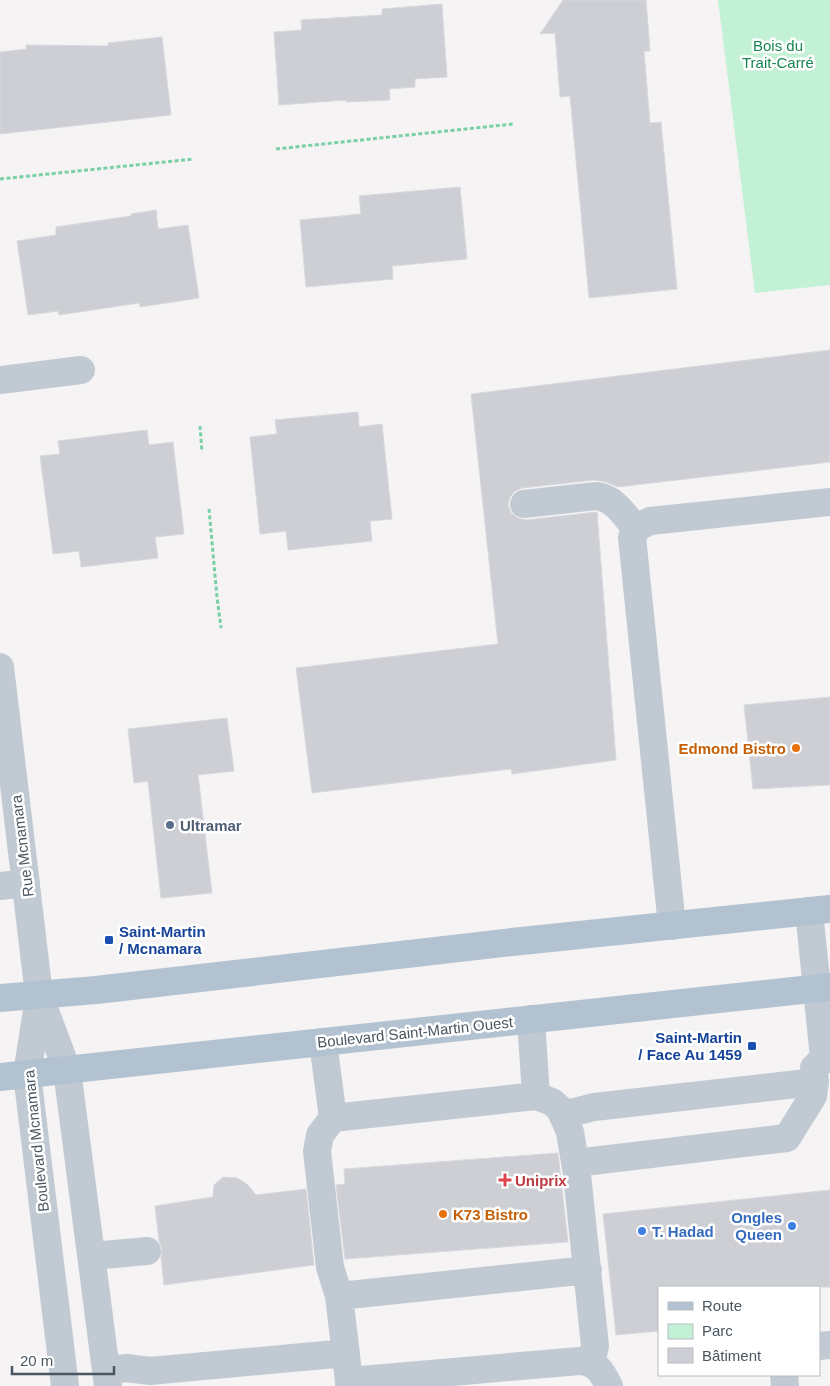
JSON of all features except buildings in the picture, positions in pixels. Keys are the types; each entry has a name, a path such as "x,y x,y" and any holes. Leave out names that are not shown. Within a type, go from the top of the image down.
{"main road":[{"path":"0,998 820,910"},
{"name":"Boulevard Saint-Martin Ouest","path":"0,1077 824,988"}],"street":[{"path":"0,380 81,370"},
{"path":"524,504 603,496 613,502 636,529"},
{"path":"672,926 632,538 636,529 650,521 830,502"},
{"name":"Rue Mcnamara","path":"0,667 13,884 39,995"},
{"path":"575,1164 787,1138 814,1096 823,1066 824,988 820,910"},
{"path":"39,995 67,1070 107,1378 127,1368 150,1371 346,1353"},
{"name":"Boulevard Mcnamara","path":"39,995 27,1074 65,1386"},
{"path":"531,1019 536,1096"},
{"path":"322,1042 333,1118 320,1135 317,1151 330,1267 339,1296 349,1384 580,1361 591,1363 601,1371 610,1386"},
{"path":"564,1118 574,1112 594,1107 823,1066"},
{"path":"333,1118 536,1096 552,1102 560,1109 570,1132 588,1270 595,1346 591,1363"},
{"path":"92,1256 147,1251"},
{"path":"339,1296 588,1270"}],"path":[{"path":"276,149 513,124"},
{"path":"0,180 194,159"},
{"path":"200,426 202,452"},
{"path":"209,509 217,597 222,628"}],"green space":[{"name":"Bois du Trait-Carré","path":"718,0 830,0 830,285 755,293"}],"place":[{"name":"Edmond Bistro","path":"796,748"},
{"name":"Ultramar","path":"170,825"},
{"name":"Saint-Martin / Mcnamara","path":"109,940"},
{"name":"Saint-Martin / Face Au 1459","path":"752,1046"},
{"name":"Uniprix","path":"505,1180"},
{"name":"K73 Bistro","path":"443,1214"},
{"name":"Ongles Queen","path":"792,1226"},
{"name":"T. Hadad","path":"642,1231"}]}
